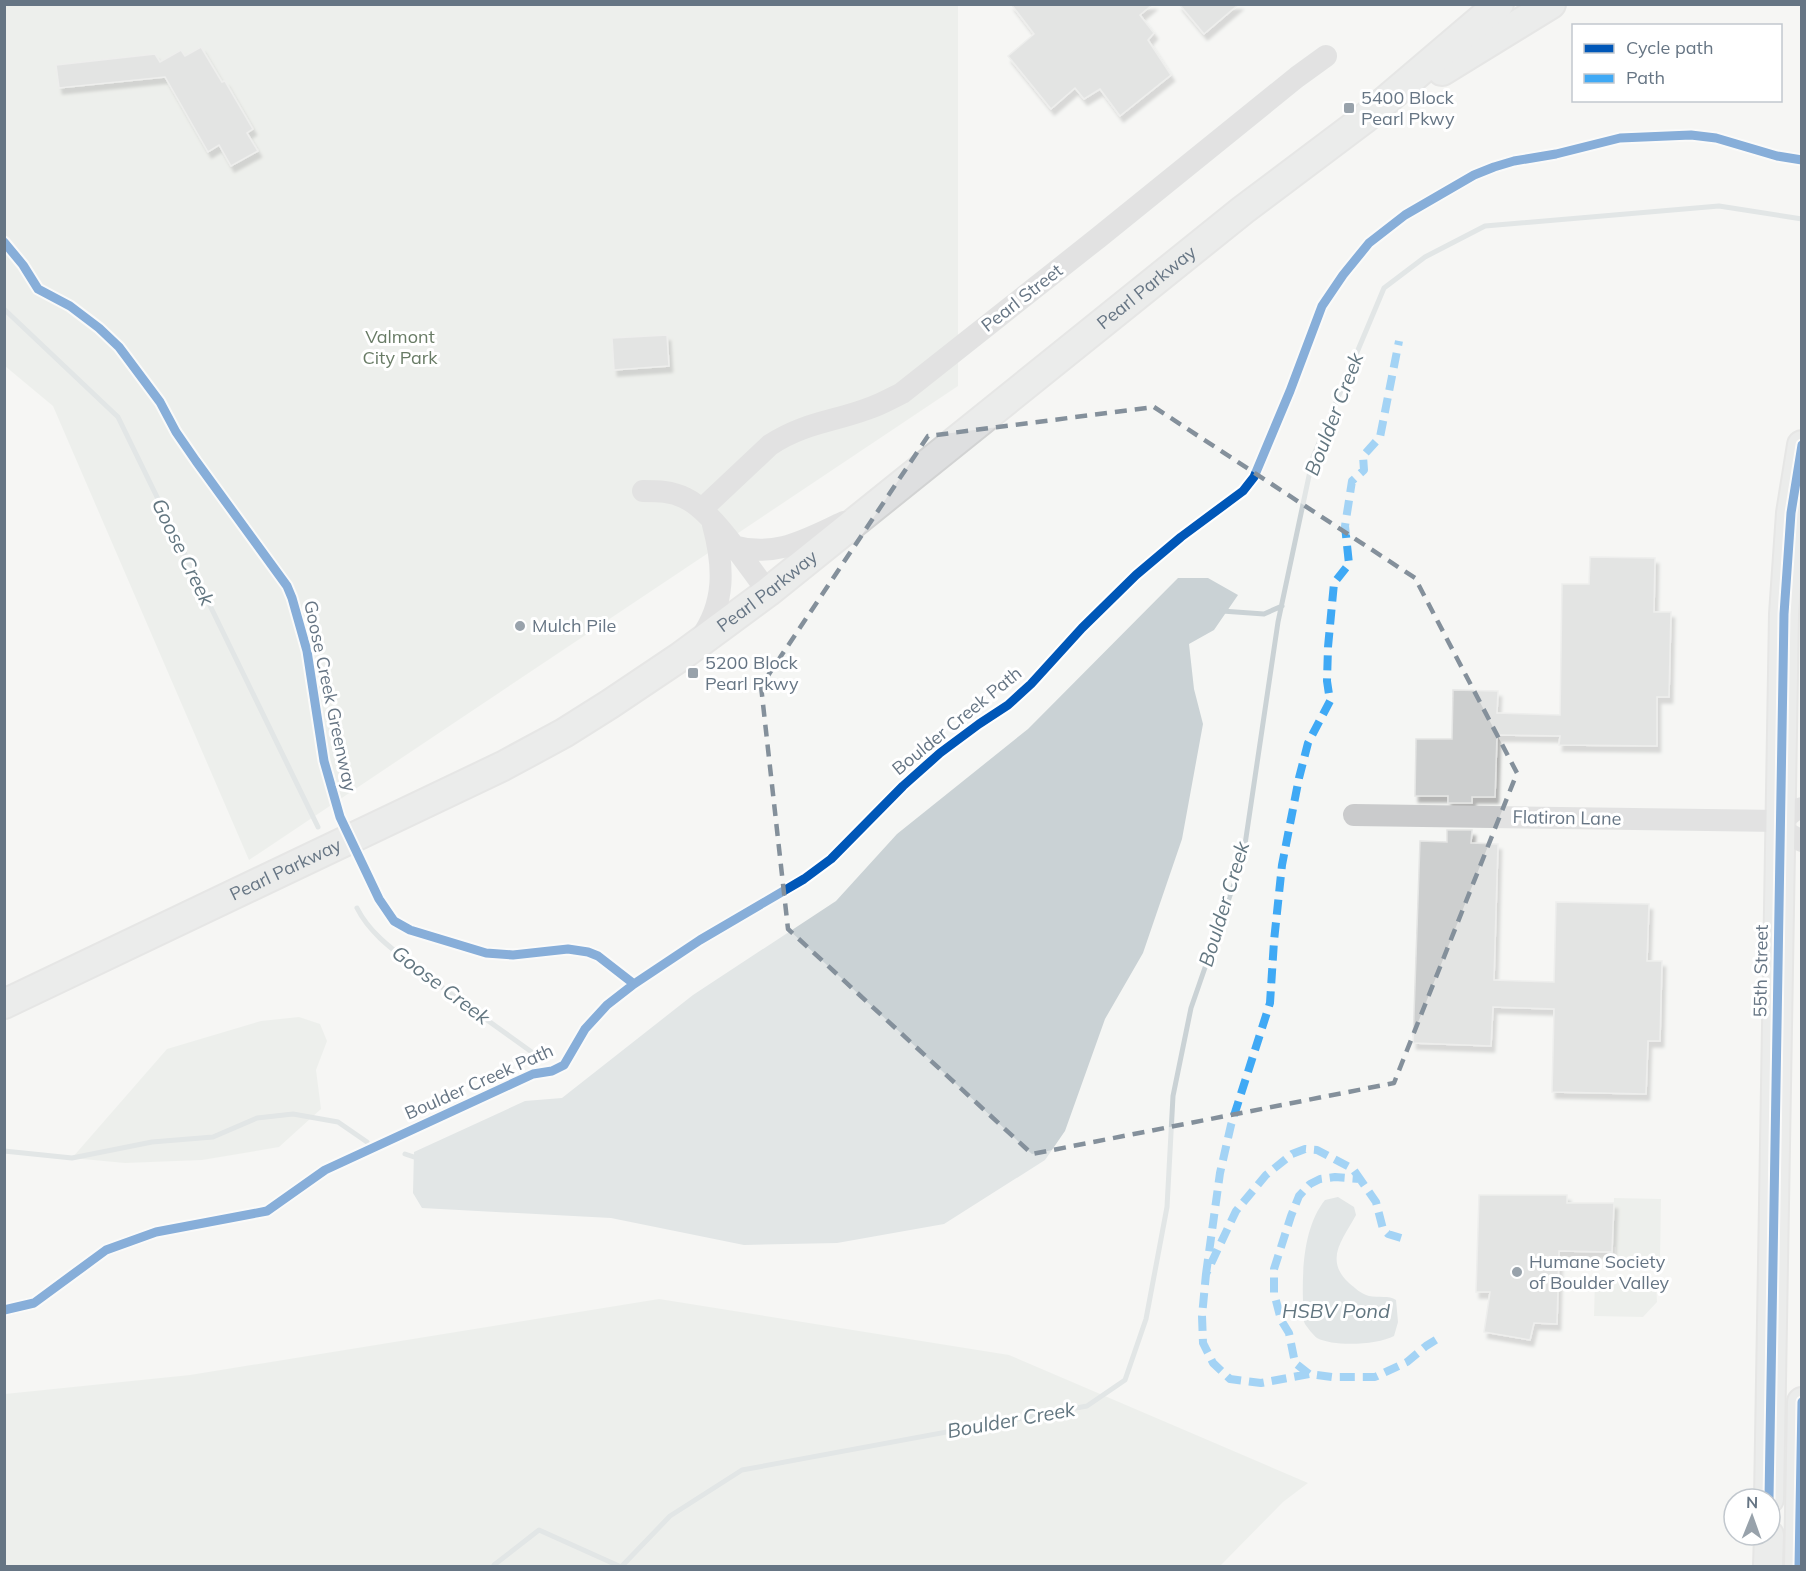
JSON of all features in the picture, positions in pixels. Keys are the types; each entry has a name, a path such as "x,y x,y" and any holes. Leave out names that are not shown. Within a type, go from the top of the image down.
{"main road":[{"name":"Pearl Parkway","path":"4,1004 503,766 564,733 696,646 768,592 1243,210 1364,119 1499,4"},
{"name":"Pearl Parkway","path":"1364,119 1551,4"},
{"name":"55th Street","path":"1769,1487 1791,815 1785,581 1791,513 1802,445"},
{"path":"1799,1566 1802,1402"},
{"path":"1768,1566 1769,1547"}],"street":[{"name":"Pearl Street","path":"707,515 770,445 804,427 866,410 902,393 1326,56"},
{"path":"643,491 674,493 687,498 707,515 768,592"},
{"path":"733,546 754,550 782,548 806,540 870,510"},
{"path":"696,646 712,620 720,593 718,547 707,515"},
{"name":"Flatiron Lane","path":"1354,814 1791,815"},
{"path":"1791,815 1787,833 1802,841"}],"highlighted area":[{"path":"1154,407 1415,578 1517,773 1394,1083 1032,1154 788,929 761,686 928,436"}],"green space":[{"name":"Valmont City Park","path":"5,5 958,5 958,386 249,860 53,406 5,366"},
{"path":"299,1017 320,1024 327,1041 316,1070 321,1109 279,1147 202,1160 125,1163 72,1158 167,1049 261,1021"},
{"path":"1614,1198 1661,1199 1660,1260 1616,1259 1616,1247 1612,1246"},
{"path":"1595,1281 1656,1283 1657,1302 1643,1317 1594,1316"},
{"path":"659,1299 1009,1355 1308,1483 1283,1502 1220,1566 5,1566 5,1394 190,1375"}],"water":[{"path":"1178,578 1208,578 1238,595 1214,630 1189,644 1194,689 1203,724 1182,839 1143,953 1105,1019 1065,1131 1045,1160 944,1224 837,1243 744,1245 611,1218 422,1208 413,1193 414,1152 525,1101 562,1098 693,995 836,901 897,834 1028,729"},
{"name":"HSBV Pond","path":"1338,1197 1354,1207 1356,1215 1338,1249 1337,1265 1349,1283 1361,1292 1369,1296 1396,1300 1398,1322 1394,1336 1387,1339 1356,1344 1324,1341 1315,1337 1304,1322 1303,1275 1309,1235 1318,1210 1325,1200"}],"building":[{"path":"1011,4 1153,4 1140,15 1154,33 1148,40 1171,75 1120,116 1100,89 1084,99 1075,88 1051,109 1008,56 1034,34"},
{"path":"1179,4 1239,4 1204,34"},
{"path":"201,47 222,82 225,81 253,129 247,133 258,151 231,166 219,145 208,152 165,77 59,88 56,65 155,54 160,62 181,50 185,56"},
{"path":"667,335 669,366 614,370 612,338"},
{"path":"1590,557 1655,558 1654,612 1671,612 1669,697 1657,697 1657,746 1559,745 1560,736 1497,735 1495,797 1472,797 1472,803 1448,803 1448,796 1415,796 1416,739 1452,739 1453,690 1498,691 1497,713 1560,715 1562,584 1589,584"},
{"path":"1447,830 1472,830 1471,843 1498,844 1494,980 1554,982 1556,902 1649,904 1647,961 1662,961 1660,1041 1648,1041 1646,1094 1552,1092 1554,1009 1493,1007 1491,1046 1413,1043 1420,841 1447,842"},
{"name":"Humane Society of Boulder Valley","path":"1479,1195 1567,1195 1567,1203 1614,1203 1612,1252 1559,1251 1557,1324 1534,1323 1530,1340 1484,1332 1490,1292 1476,1292"}],"waterway":[{"name":"Boulder Creek","path":"622,1566 670,1516 742,1470 1087,1406 1125,1380 1146,1319 1167,1207 1173,1096 1191,1008 1243,858 1278,622 1313,457 1384,288 1425,257 1485,226 1719,206 1802,219"},
{"name":"Goose Creek","path":"4,309 118,417 318,827"},
{"path":"1222,611 1264,614 1282,606"},
{"name":"Goose Creek","path":"357,908 377,936 395,951 533,1053"},
{"path":"4,1151 72,1158 152,1142 213,1137 257,1118 293,1114 338,1122 367,1142"},
{"path":"405,1154 420,1159"},
{"name":"Boulder Creek","path":"495,1566 539,1530 619,1566"}],"marked path":[{"path":"1206,1274 1220,1173 1231,1125 1270,1003 1282,865 1299,778 1308,743 1330,701 1327,681 1328,647 1334,583 1349,564 1345,526 1352,481 1364,470 1363,456 1380,437 1399,341"},
{"path":"1309,1374 1261,1383 1230,1379 1213,1363 1203,1343 1202,1316 1206,1274 1236,1211 1266,1175 1292,1154 1305,1149 1317,1150 1353,1169 1360,1179"},
{"path":"1401,1238 1388,1234 1383,1229 1376,1202 1360,1179 1335,1177 1320,1179 1310,1184 1299,1196 1274,1269 1274,1293 1281,1320 1289,1333 1295,1363 1309,1374 1332,1377 1375,1377 1407,1362 1442,1336"}],"cycle path":[{"name":"Boulder Creek Path","path":"4,1310 34,1303 106,1250 156,1232 267,1211 325,1170 533,1074 552,1071 564,1065 585,1029 607,1005 634,984 700,940 804,879 831,859 903,786 940,753 1008,705 1031,684 1082,628 1136,575 1181,537 1243,491 1254,477 1322,306 1369,243 1405,215 1474,175 1494,167 1620,138 1691,135 1716,138 1777,156 1802,160"},
{"name":"Goose Creek Greenway","path":"4,242 23,265 38,289 70,306 119,347 160,402 176,432 196,461 287,586 307,651 324,761 340,817 379,899 394,921 410,930 486,953 513,955 568,949 588,952 598,956 634,984"},
{"path":"1769,1487 1784,614 1791,513 1802,445"},
{"path":"1799,1566 1802,1402"}],"place":[{"name":"5400 Block Pearl Pkwy","path":"1349,108"},
{"name":"Mulch Pile","path":"520,626"},
{"name":"5200 Block Pearl Pkwy","path":"693,673"},
{"name":"Humane Society of Boulder Valley","path":"1517,1272"}]}
